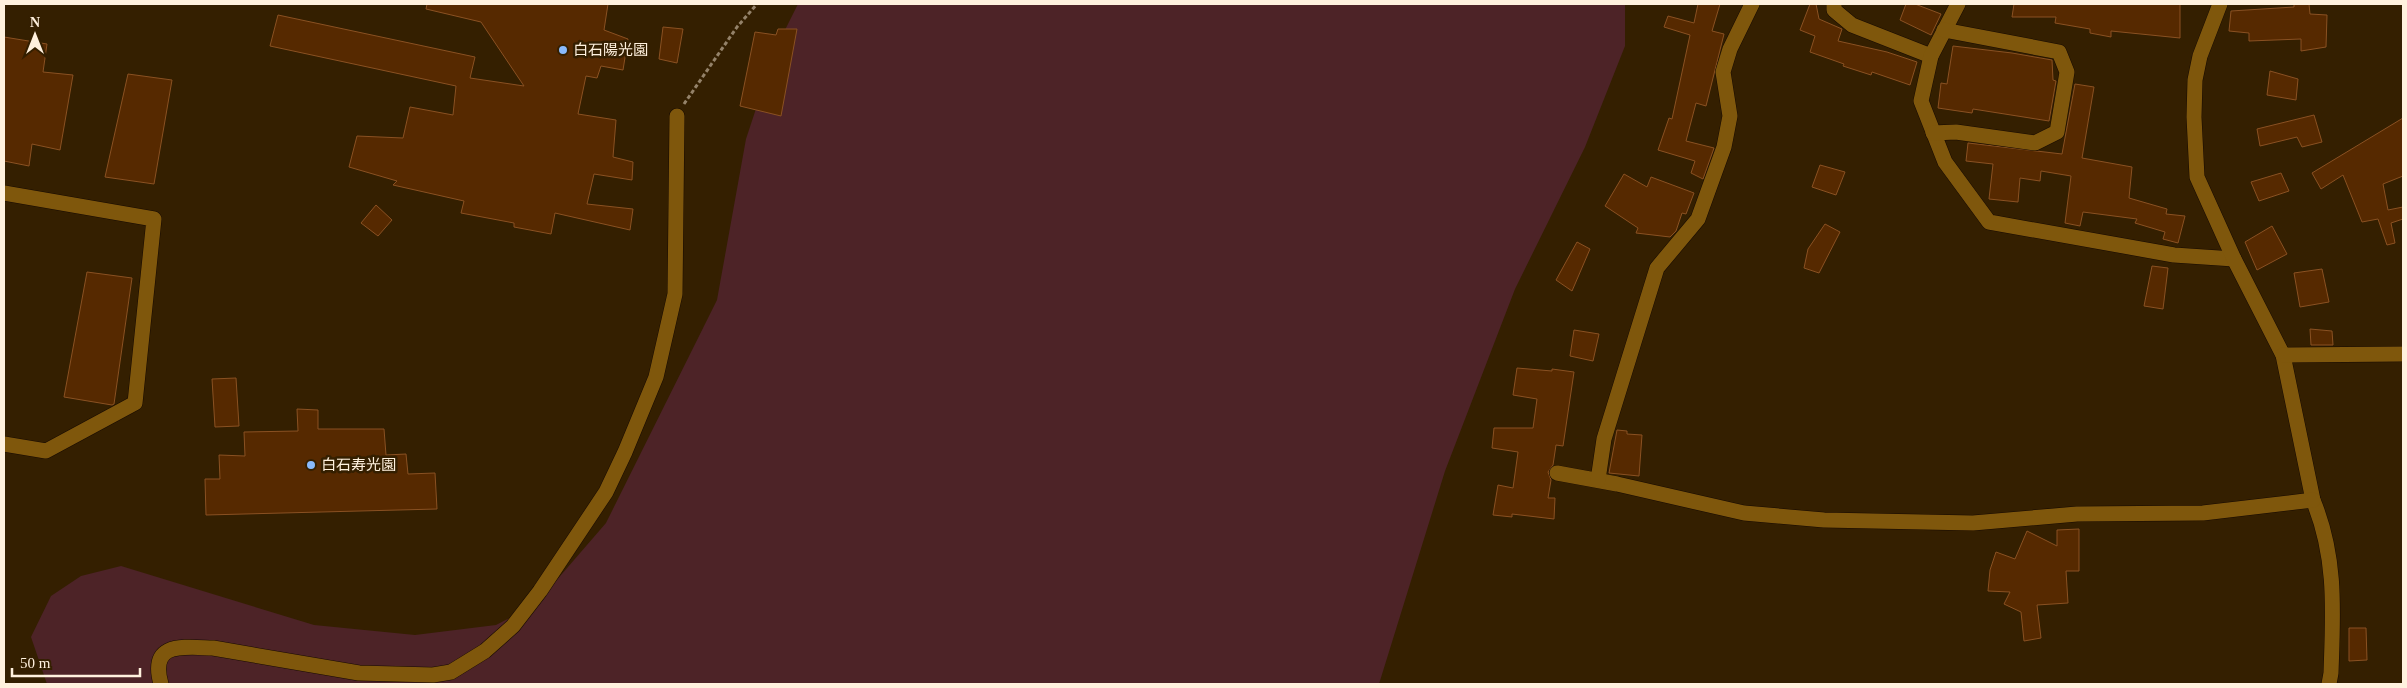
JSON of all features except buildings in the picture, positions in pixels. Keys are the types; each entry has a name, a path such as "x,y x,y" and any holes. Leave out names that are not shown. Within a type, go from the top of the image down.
{"street":[{"path":"1598,480 1604,438 1657,268 1698,219 1724,147 1730,116 1723,72 1730,49 1752,4"},
{"path":"1834,4 1834,10 1852,26 1931,56"},
{"path":"1958,4 1931,56 1921,101 1945,162 1989,222 2174,255 2234,258"},
{"path":"2220,4 2200,56 2195,80 2194,117 2197,177 2234,258 2283,355 2313,500 2321,518 2332,570 2331,673 2329,684"},
{"path":"1933,133 1956,132 2036,143 2056,132 2067,72 2059,52 1944,30"},
{"path":"161,684 158,673 158,661 163,654 172,648 213,648 359,673 434,675 451,672 485,652 513,626 540,591 606,492 656,377 676,294 677,116"},
{"path":"4,193 154,219 135,403 46,451 4,444"},
{"path":"2283,355 2403,354"},
{"path":"1558,473 1598,480 1744,513 1824,520 1973,523 2077,514 2202,513 2313,500"}],"path":[{"path":"677,116 699,80 757,4"}],"shaded area":[{"path":"798,4 1625,4 1625,46 1585,147 1515,289 1445,471 1379,684 47,684 31,637 51,596 81,576 121,566 314,625 415,635 496,625 536,604 606,523 717,300 746,139 776,48"}],"place":[{"name":"白石陽光園","path":"563,50"},
{"name":"白石寿光園","path":"311,465"}]}
